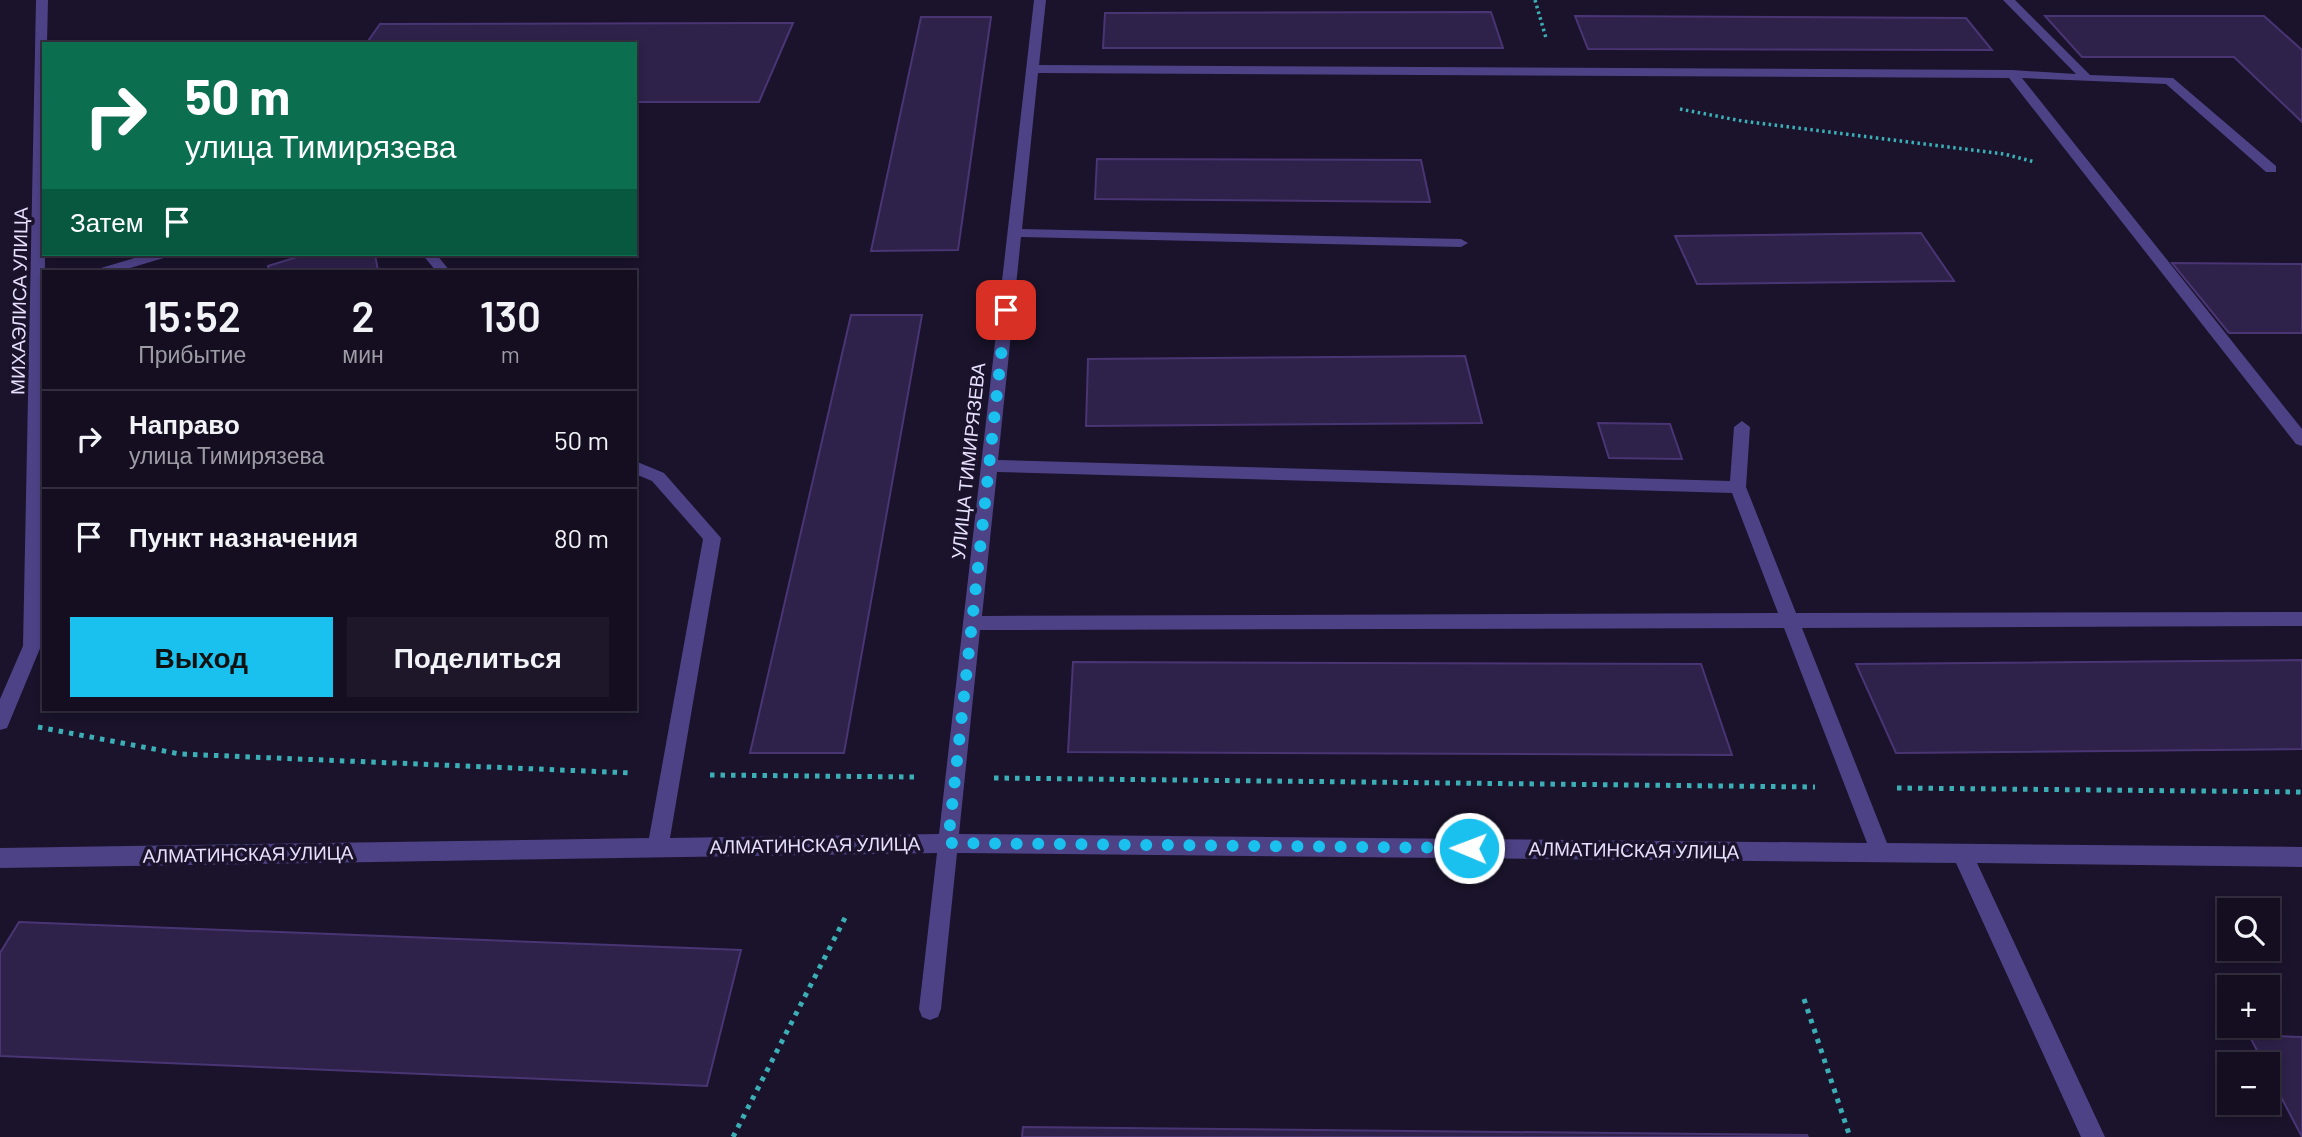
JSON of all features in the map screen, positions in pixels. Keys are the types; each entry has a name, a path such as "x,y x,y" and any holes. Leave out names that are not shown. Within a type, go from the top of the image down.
{"street":[{"name":"МИХАЭЛИСА УЛИЦА","path":"1,721 32,646 41,291 42,0"},
{"name":"УЛИЦА ТИМИРЯЗЕВА","path":"930,1009 1040,0"},
{"path":"2009,0 2087,78"},
{"path":"1032,69 2012,75 2169,81 2271,169"},
{"path":"2012,75 2302,440"},
{"path":"1014,233 1461,243"},
{"path":"109,270 155,256"},
{"path":"431,256 442,270"},
{"path":"1742,428 1738,487 1881,853"},
{"path":"989,466 1738,487"},
{"path":"637,468 658,477 712,538 658,847"},
{"path":"972,623 2302,619"},
{"name":"АЛМАТИНСКАЯ УЛИЦА","path":"0,858 948,843 2302,857"},
{"path":"1962,853 2093,1137"}],"path":[{"path":"1535,0 1555,72"},
{"path":"1677,108 1742,121 2004,154 2093,176"},
{"path":"1,721 180,754 671,774 2302,793"},
{"path":"733,1137 846,916"},
{"path":"1804,999 1850,1137"}],"building":[{"path":"1491,12 1503,48 1103,48 1105,13"},
{"path":"1575,16 1966,18 1992,50 1588,49"},
{"path":"2045,16 2264,16 2302,50 2302,122 2234,57 2082,57"},
{"path":"921,17 991,17 958,250 871,251"},
{"path":"793,23 759,102 637,102 637,42 367,42 380,24"},
{"path":"1097,159 1421,160 1430,202 1095,199"},
{"path":"1921,233 1954,281 1697,284 1675,236"},
{"path":"300,256 375,256 378,270 269,270 268,266"},
{"path":"2172,263 2302,264 2302,333 2229,333"},
{"path":"851,315 922,315 844,753 750,753"},
{"path":"1465,356 1482,423 1086,426 1088,359"},
{"path":"1598,423 1670,424 1682,459 1609,458"},
{"path":"2302,660 2302,749 1896,753 1856,664"},
{"path":"1073,662 1701,664 1732,755 1068,752"},
{"path":"19,922 741,950 707,1086 0,1056 0,953"},
{"path":"2302,1037 2302,1137 2280,1095 2280,1052 2258,1052 2251,1038"},
{"path":"1023,1127 1807,1135 1808,1137 1022,1137"}],"route":[{"path":"1006,310 948,843 1469,848"}]}
